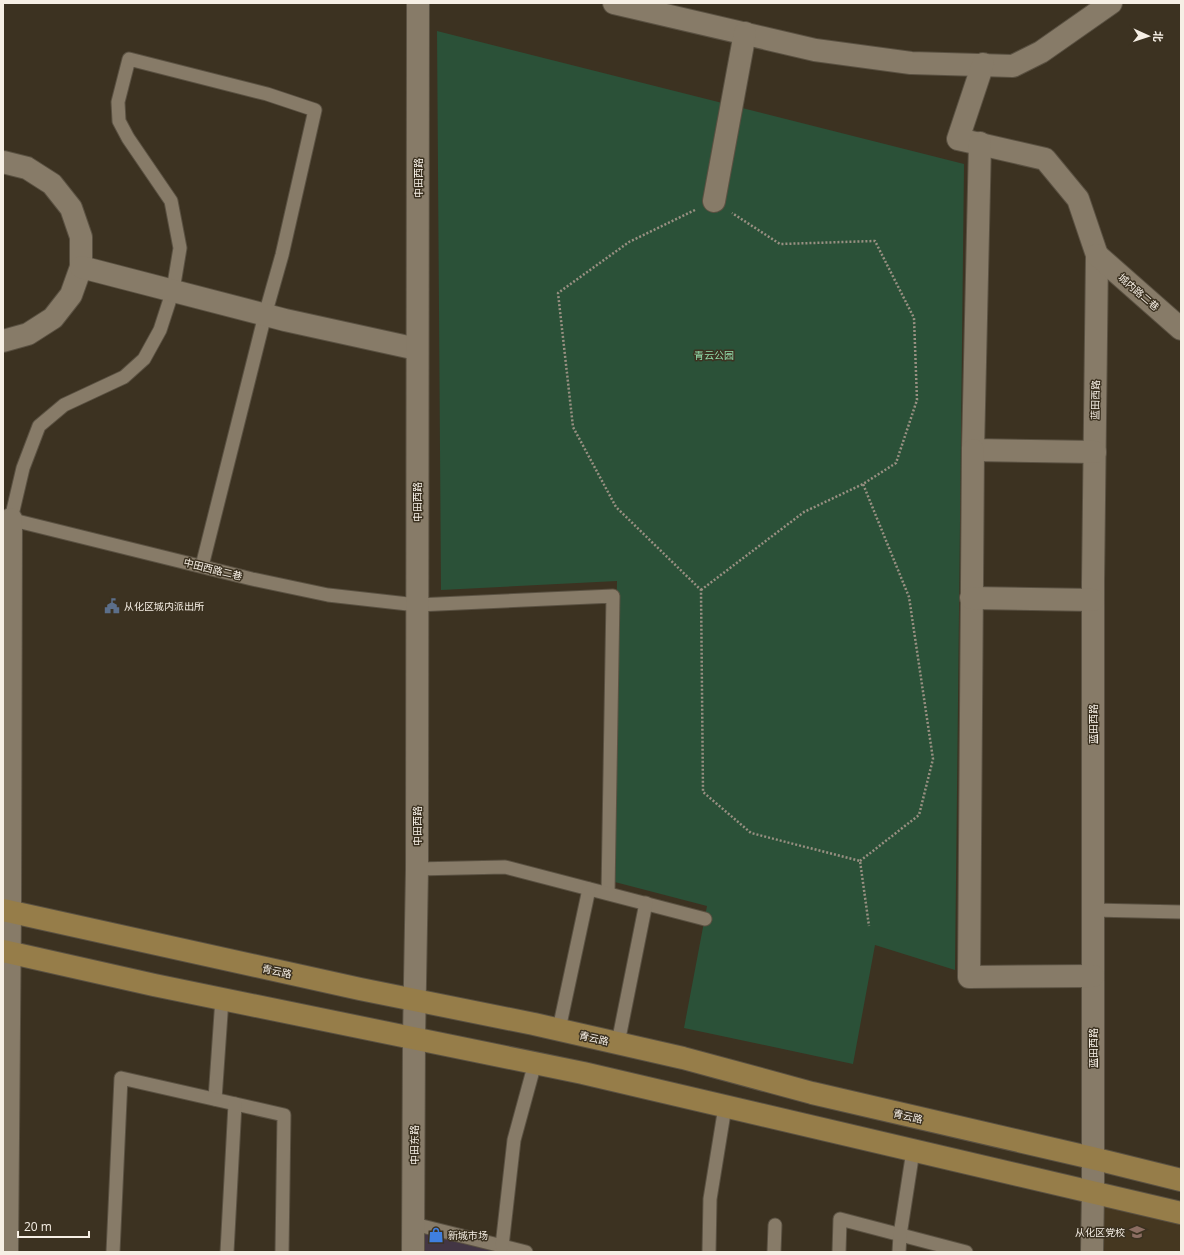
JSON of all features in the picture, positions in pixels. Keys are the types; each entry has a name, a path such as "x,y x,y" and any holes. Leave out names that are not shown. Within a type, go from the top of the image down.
{"main road":[{"name":"青云路","path":"6,911 415,1000 559,1029 683,1058 820,1095 1181,1180"},
{"path":"6,951 222,999 535,1063 1181,1213"}],"street":[{"name":"中田西路","path":"415,1000 417,869 418,3"},
{"path":"614,3 815,50 911,63 1013,66 1041,52 1111,3"},
{"path":"714,201 745,33"},
{"path":"982,64 958,139 1045,159 1078,199 1097,256"},
{"path":"980,143 971,598 969,977 1093,976"},
{"path":"3,162 27,168 52,184 71,208 81,237 81,267 71,295 53,318 28,334 3,341"},
{"name":"城内路二巷","path":"1097,256 1181,329"},
{"name":"蓝田西路","path":"1092,1252 1093,600 1097,256"},
{"path":"81,267 265,315 417,349"},
{"path":"973,450 1095,452"},
{"path":"7,519 7,1252"},
{"path":"971,598 1093,600"},
{"name":"中田东路","path":"413,1252 415,1000"}],"lane":[{"path":"7,519 22,468 39,426 64,405 124,377 144,359 160,330 173,290 180,248 171,201 128,138 119,121 118,102 128,59 267,94 315,110 282,255 265,315 202,566"},
{"name":"中田西路二巷","path":"7,519 252,579 328,595 417,605 613,596 608,893"},
{"path":"417,869 506,867 705,919"},
{"path":"559,1029 589,889"},
{"path":"618,1043 646,903"},
{"path":"1093,910 1181,912"},
{"path":"215,1100 222,999"},
{"path":"502,1246 514,1140 535,1063"},
{"path":"113,1252 121,1078 284,1115 282,1252"},
{"path":"227,1252 235,1104"},
{"path":"709,1252 710,1199 725,1107"},
{"path":"899,1252 900,1235 913,1151"},
{"path":"839,1252 840,1219 966,1252"},
{"path":"414,1224 526,1252"},
{"path":"774,1252 775,1224"}],"path":[{"path":"701,590 804,512 863,484 896,463 917,400 914,318 875,241 780,244 714,201 629,242 558,293 573,427 616,507 701,590 703,792 752,833 860,861"},
{"path":"860,861 919,815 933,759 909,597 863,484"},
{"path":"860,861 868,926"}],"shaded area":[{"name":"从化区党校","path":"1093,1192 1181,1212 1181,1252 1092,1252"},
{"name":"新城市场","path":"414,1224 526,1252 414,1252"}],"green space":[{"name":"青云公园","path":"437,31 964,164 955,970 875,945 853,1064 684,1028 707,906 611,881 617,581 441,590"}],"place":[{"name":"从化区城内派出所","path":"112,606"},
{"name":"从化区党校","path":"1137,1232"},
{"name":"新城市场","path":"436,1235"}]}
